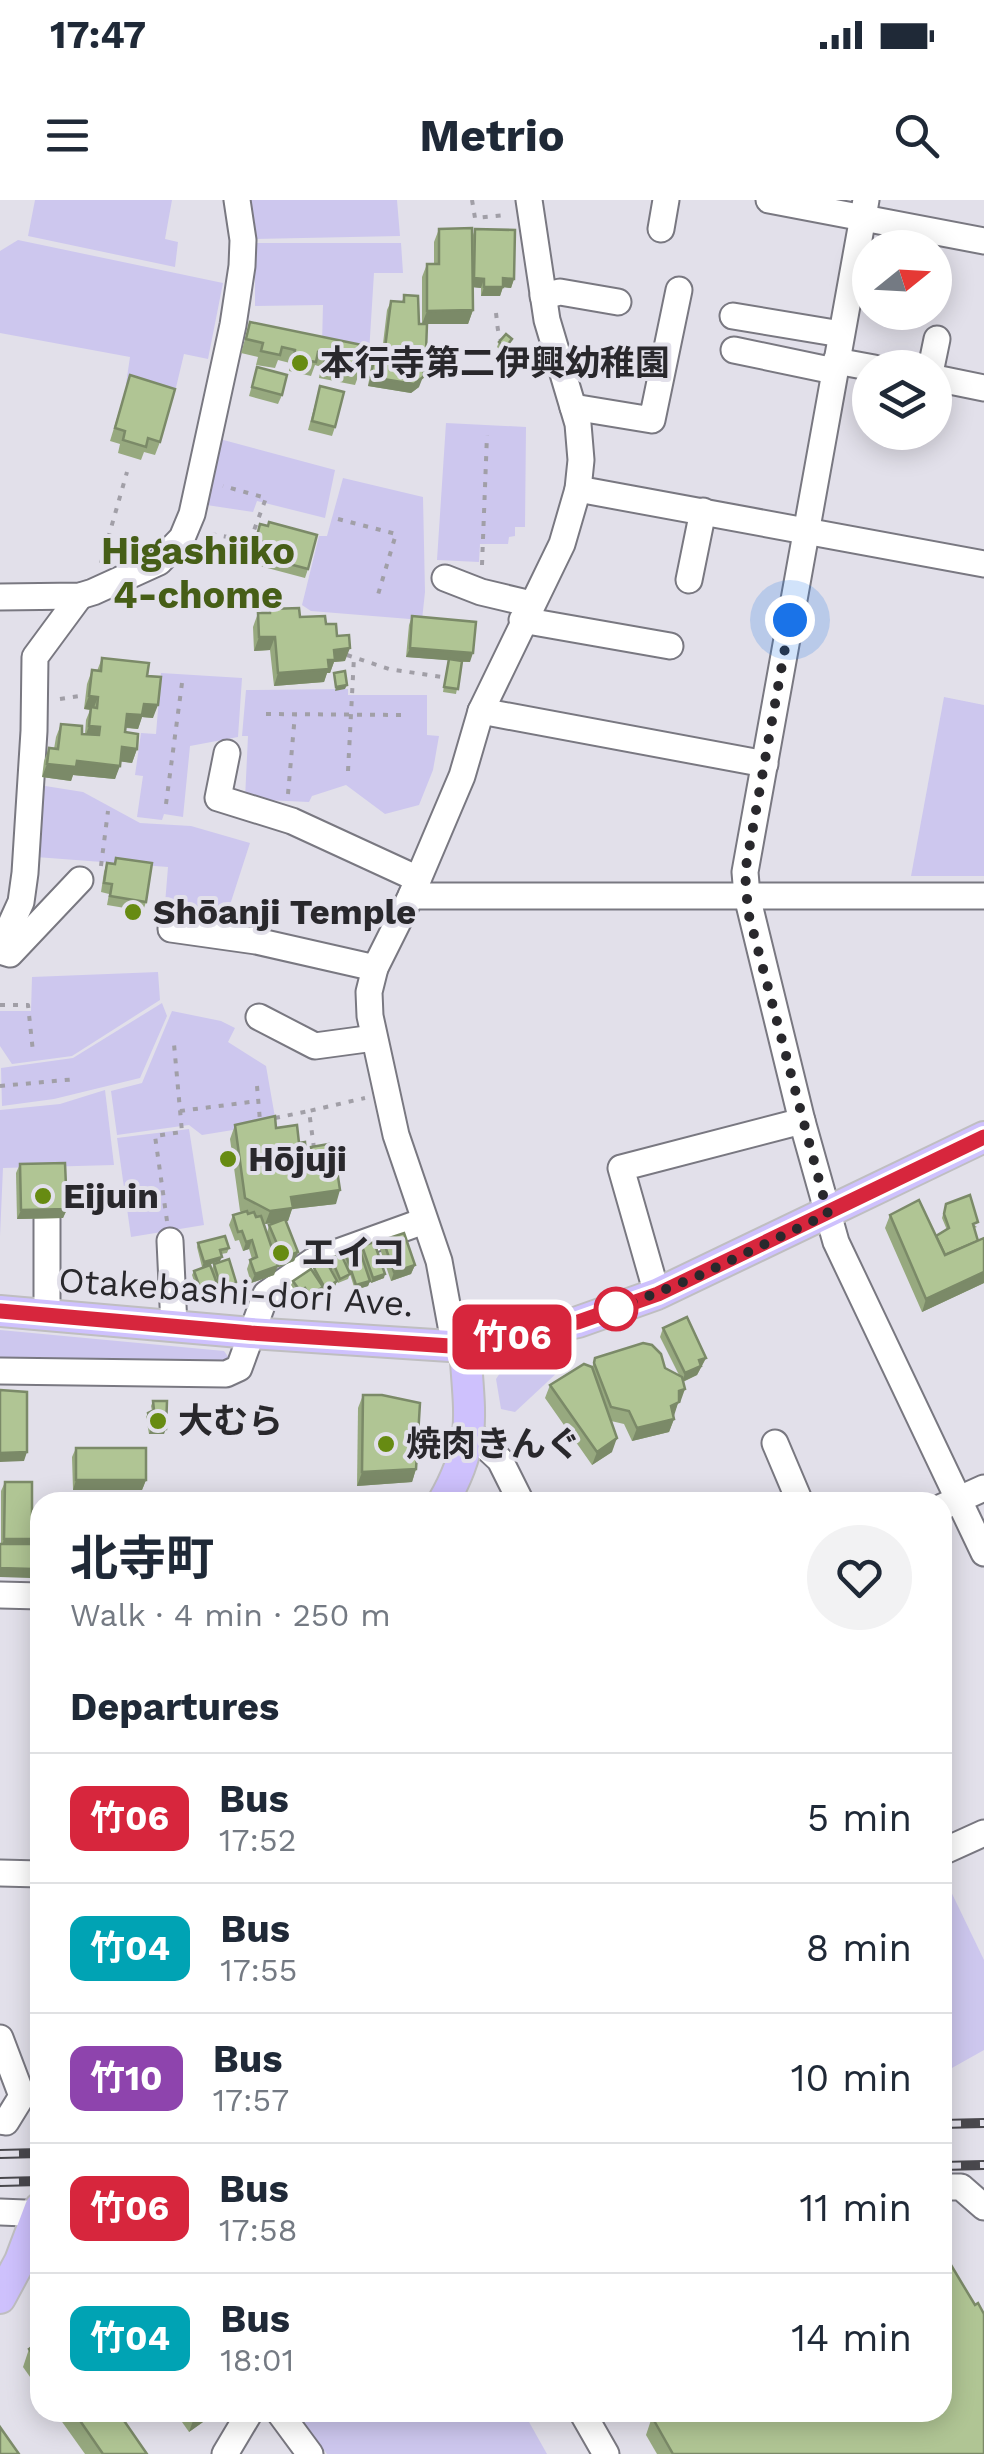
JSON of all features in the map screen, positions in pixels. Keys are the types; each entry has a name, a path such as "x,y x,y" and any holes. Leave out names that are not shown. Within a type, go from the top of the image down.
{"main road":[{"name":"Otakebashi-dori Ave.","path":"0,1311 466,1347 578,1322 658,1294 984,1137"},
{"path":"448,1492 467,1454 470,1432 466,1347"},
{"path":"0,2298 20,2261 26,2217"}],"street":[{"path":"0,597 86,594 159,562 187,530 233,325 242,253 237,200"},
{"path":"661,229 666,200"},
{"path":"768,200 865,210 984,241"},
{"path":"466,1347 451,1326 440,1261 396,1135 374,1038 370,992 375,968 462,776 481,711 562,544 578,489 581,443 554,349 522,207"},
{"path":"865,210 745,872 746,896 836,1242 946,1492"},
{"path":"572,406 652,420 679,290"},
{"path":"543,296 560,292 618,302"},
{"path":"733,316 842,334"},
{"path":"935,350 937,340"},
{"path":"734,350 852,367"},
{"path":"952,381 984,388"},
{"path":"578,489 984,564"},
{"path":"689,580 703,511"},
{"path":"446,578 526,612 670,646"},
{"path":"86,594 35,657 25,874 21,902 0,949 10,954 90,881"},
{"path":"481,711 764,764"},
{"path":"227,753 218,798 284,819 414,888 746,896 984,896"},
{"path":"171,929 256,940 375,968"},
{"path":"259,1017 315,1046 374,1038"},
{"path":"658,1294 622,1168 802,1120"},
{"path":"46,1219 48,1315"},
{"path":"0,1371 226,1374 239,1368 266,1294 313,1261 424,1221"},
{"path":"170,1241 174,1326"},
{"path":"470,1432 500,1460 516,1492"},
{"path":"775,1443 789,1492"},
{"path":"952,1503 984,1488"},
{"path":"952,1505 984,1553"},
{"path":"0,1595 30,1596"},
{"path":"952,1847 984,1833"},
{"path":"0,1874 30,1874"},
{"path":"0,2038 30,2096"},
{"path":"0,2122 6,2122 30,2099"},
{"path":"952,2186 961,2186 984,2207"},
{"path":"225,2454 244,2422"},
{"path":"286,2422 310,2454"},
{"path":"588,2422 606,2454"}],"path":[{"path":"472,200 475,218 522,207"},
{"path":"496,313 499,340 508,350 539,346"},
{"path":"482,592 488,435"},
{"path":"86,594 127,472"},
{"path":"187,530 250,541 266,498 220,484"},
{"path":"338,519 396,534 377,598"},
{"path":"348,771 351,656 389,669 456,680"},
{"path":"166,804 182,683"},
{"path":"266,714 406,715"},
{"path":"284,819 295,714"},
{"path":"90,881 108,812"},
{"path":"0,1004 28,1005 33,1052"},
{"path":"170,1241 156,1136 182,1132 174,1044"},
{"path":"0,1086 77,1079"},
{"path":"258,1086 260,1121 365,1098"},
{"path":"180,1111 258,1101"},
{"path":"309,1111 314,1154"}],"shaded area":[{"path":"35,200 172,200 165,239 178,242 175,267 28,236"},
{"path":"244,200 397,200 400,236 248,239"},
{"path":"18,240 223,283 208,359 184,354 173,400 126,384 130,357 0,333 0,251"},
{"path":"249,243 401,243 403,273 374,273 369,353 322,344 323,305 255,306 255,273 248,264"},
{"path":"446,423 526,427 525,527 515,527 515,536 509,537 508,544 480,544 479,562 437,560"},
{"path":"216,438 335,470 325,518 257,501 253,512 200,504"},
{"path":"343,478 423,497 422,620 311,611 302,605 319,536 327,536"},
{"path":"161,673 242,678 238,737 190,746 183,817 164,814 162,820 137,817 143,776 135,775 141,733 156,734"},
{"path":"348,689 348,695 427,695 427,735 439,736 433,770 419,805 385,814 346,785 312,796 309,802 245,799 248,736 242,736 246,690"},
{"path":"944,697 984,705 984,876 911,876"},
{"path":"39,785 83,792 140,823 191,826 250,843 228,911 165,904 168,867 36,857"},
{"path":"158,972 160,1000 72,1056 12,1064 0,1046 0,1011 31,1011 32,977"},
{"path":"162,1003 167,1016 140,1078 54,1099 2,1106 1,1068 73,1058"},
{"path":"172,1011 221,1021 235,1028 228,1042 266,1066 276,1123 202,1135 189,1125 117,1135 111,1091 142,1083"},
{"path":"105,1090 114,1165 3,1168 0,1236 0,1110 60,1104"},
{"path":"189,1129 204,1225 131,1237 117,1138"},
{"path":"0,1330 224,1351 229,1358 0,1360"},
{"path":"552,1362 559,1371 515,1412 501,1409 496,1379 502,1370"},
{"path":"952,1894 984,1960 984,2050 952,2068"},
{"path":"304,2422 529,2422 547,2454 327,2454"}],"building":[{"path":"472,228 473,310 427,311 427,264 439,264 439,229"},
{"path":"475,229 515,230 514,279 503,278 503,287 484,287 484,279 474,278"},
{"path":"404,295 418,296 419,324 427,324 426,351 385,348 391,301 404,302"},
{"path":"250,322 362,345 360,371 324,365 326,353 318,352 316,362 294,358 295,350 282,347 280,355 261,351 263,343 246,339"},
{"path":"506,334 512,339 505,348 499,342"},
{"path":"375,351 420,359 425,365 423,377 414,384 371,377"},
{"path":"257,367 287,375 282,395 252,387"},
{"path":"130,375 175,389 160,442 148,438 146,447 123,440 125,431 115,428"},
{"path":"320,386 344,392 335,427 312,421"},
{"path":"269,522 317,535 308,569 259,556 263,542 256,540 260,524 268,526"},
{"path":"299,608 300,617 325,616 326,624 336,624 337,636 349,635 350,648 334,650 335,660 328,660 329,669 278,673 275,637 259,637 258,613"},
{"path":"412,616 476,622 473,653 410,648"},
{"path":"102,658 149,663 147,676 161,677 158,705 144,704 142,715 127,714 125,732 138,734 137,749 122,747 120,766 77,761 76,767 47,764 49,748 58,749 61,724 82,726 82,734 99,735 100,727 89,726 91,707 97,708 98,697 89,696 92,670 101,671"},
{"path":"449,659 462,661 458,689 444,687"},
{"path":"345,671 347,685 336,687 334,673"},
{"path":"116,858 152,863 146,902 110,896 112,884 104,883 107,863 115,864"},
{"path":"275,1116 276,1128 297,1125 299,1143 305,1142 306,1154 312,1154 311,1147 329,1144 330,1151 334,1150 340,1190 291,1197 293,1208 270,1211 245,1198 235,1125"},
{"path":"65,1163 67,1209 21,1210 20,1164"},
{"path":"970,1195 978,1222 973,1224 978,1241 945,1255 936,1236 949,1228 944,1214 946,1204"},
{"path":"919,1200 945,1255 984,1238 984,1272 926,1299 890,1215"},
{"path":"247,1211 261,1216 278,1266 255,1274 250,1260 257,1257 252,1240 246,1242 242,1231 238,1232 233,1215"},
{"path":"285,1219 298,1252 283,1258 269,1225"},
{"path":"404,1233 415,1265 394,1272 383,1240"},
{"path":"225,1236 229,1248 220,1250 222,1257 204,1262 198,1243"},
{"path":"374,1242 385,1274 373,1278 362,1246"},
{"path":"359,1248 370,1281 356,1285 345,1252"},
{"path":"341,1254 350,1274 340,1279 331,1258"},
{"path":"229,1259 236,1282 222,1291 214,1264"},
{"path":"326,1261 337,1281 325,1288 314,1268"},
{"path":"210,1265 218,1286 199,1285 194,1271"},
{"path":"311,1269 323,1287 310,1295 305,1288 300,1291 293,1281"},
{"path":"687,1317 706,1358 699,1360 701,1366 685,1373 663,1328"},
{"path":"643,1343 652,1345 661,1354 665,1368 682,1377 685,1389 679,1391 679,1402 671,1406 674,1419 637,1428 629,1411 611,1407 594,1363 595,1358"},
{"path":"584,1364 592,1367 617,1438 597,1452 550,1385"},
{"path":"0,1390 27,1392 27,1452 0,1453"},
{"path":"363,1395 420,1403 416,1469 362,1472"},
{"path":"153,1401 167,1401 166,1429 151,1429 148,1413 154,1410"},
{"path":"76,1448 146,1448 146,1480 76,1480"},
{"path":"5,1482 32,1482 30,1539 4,1539"},
{"path":"0,1544 30,1544 30,1569 0,1568"},
{"path":"952,2267 984,2314 984,2454 673,2454 655,2422 952,2422"},
{"path":"81,2422 125,2422 147,2454 103,2454"},
{"path":"0,2427 19,2454 0,2454"}],"railway":[{"path":"952,2124 984,2123"},
{"path":"0,2154 30,2153"},
{"path":"952,2166 984,2165"},
{"path":"0,2182 30,2181"}],"bus line":[{"name":"竹06","path":"0,1311 466,1347 578,1322 658,1294 984,1137"}],"place":[{"name":"本行寺第二伊興幼稚園","path":"300,363"},
{"name":"Shōanji Temple","path":"133,912"},
{"name":"Hōjuji","path":"228,1159"},
{"name":"Eijuin","path":"43,1196"},
{"name":"エイコ","path":"281,1253"},
{"name":"大むら","path":"158,1421"},
{"name":"焼肉きんぐ","path":"386,1444"}],"district":[{"name":"Higashiiko 4-chome","path":"198,573"}],"route":[{"path":"616,1309 696,1277 828,1214 748,912 745,872 790,620"}]}
